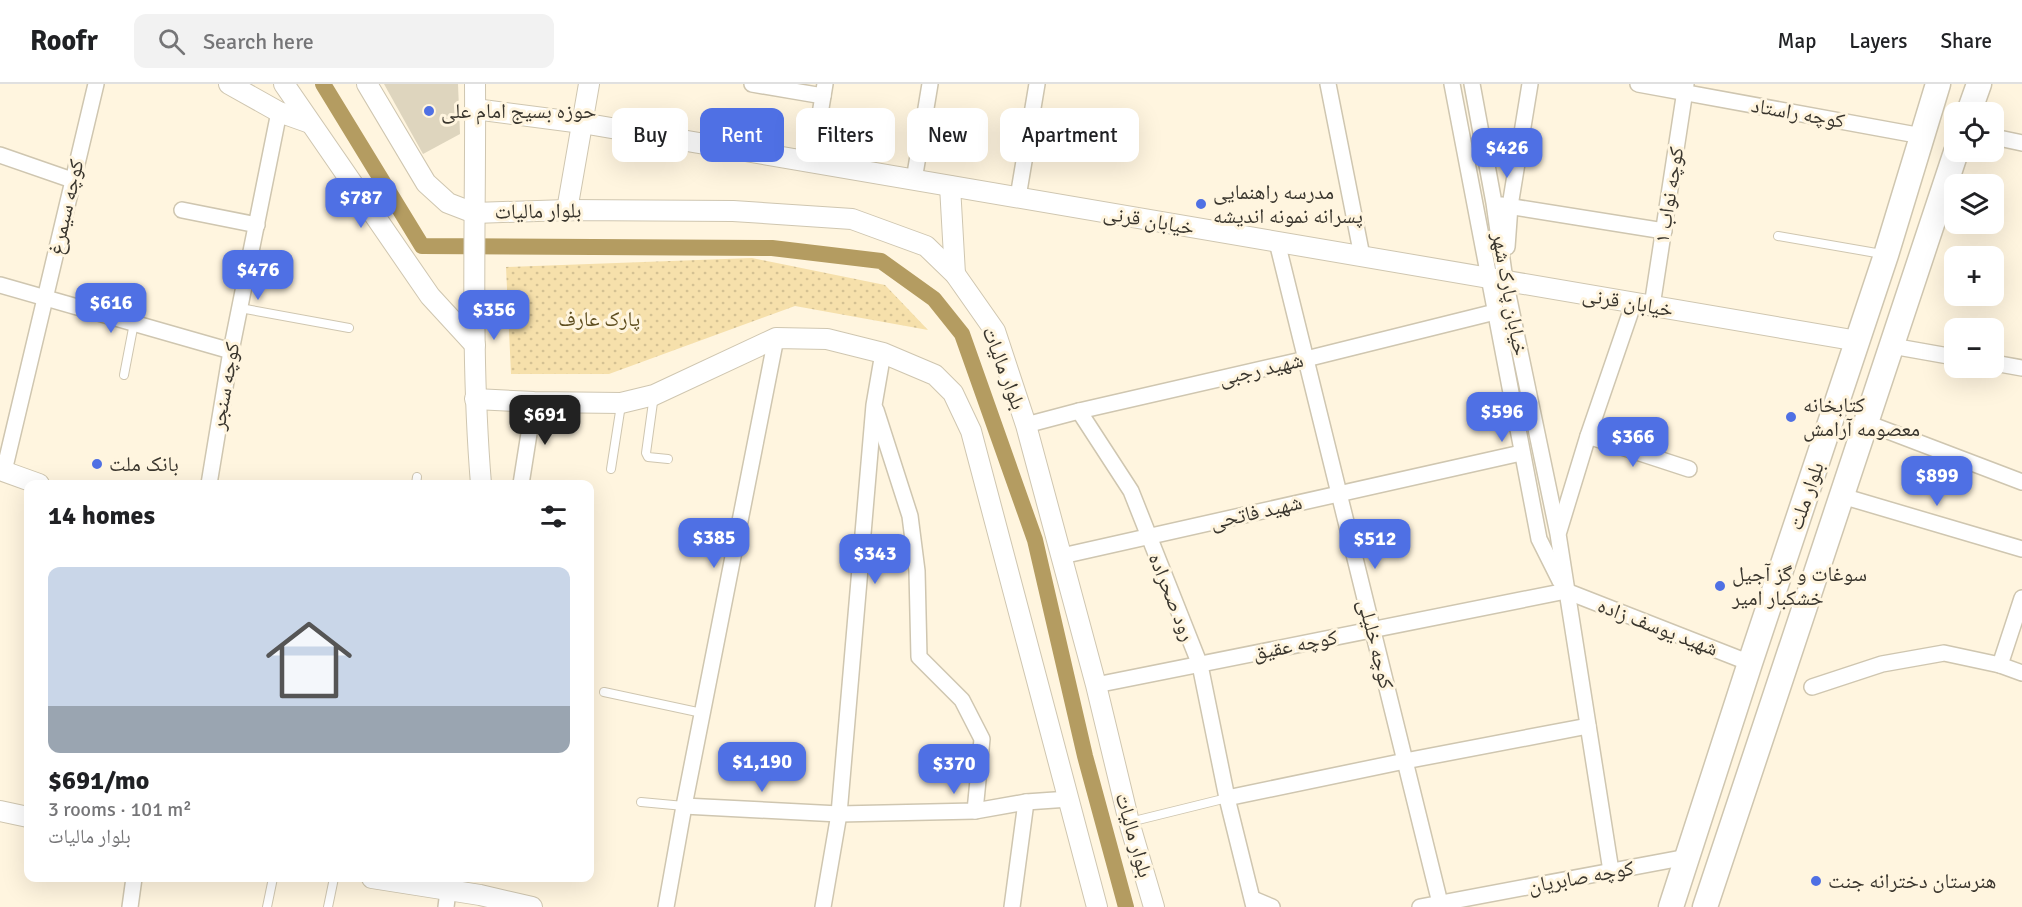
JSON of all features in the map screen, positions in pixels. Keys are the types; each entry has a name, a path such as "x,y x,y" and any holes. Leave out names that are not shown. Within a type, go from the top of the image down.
{"main road":[{"name":"بلوار ملت","path":"1671,907 1886,255 1938,84"},
{"path":"1973,102 1979,84"},
{"name":"بلوار ملت","path":"1706,907 1953,162"}],"street":[{"name":"کوچه سیمرغ","path":"2,471 96,84"},
{"path":"229,84 279,112 310,123"},
{"path":"284,84 430,296 475,345"},
{"name":"بلوار مالیات","path":"367,84 426,183 448,203 474,215 567,210 733,211 852,219 926,246 955,274 994,331 1026,425 1096,685 1129,822 1154,907"},
{"path":"475,84 473,264 475,399 481,480"},
{"path":"567,210 589,84"},
{"path":"752,84 824,90 821,108"},
{"path":"914,180 930,84"},
{"path":"1018,197 1037,84"},
{"path":"1328,84 1362,256"},
{"name":"خیابان پارک شهر","path":"1452,84 1558,534 1566,591"},
{"name":"خیابان پارک شهر","path":"1472,84 1494,204 1497,279 1495,312 1521,453 1539,539 1566,591"},
{"path":"1497,279 1530,84"},
{"name":"کوچه راستاد","path":"1638,84 1685,88 1922,136"},
{"name":"کوچه نواب ۱","path":"1643,304 1664,231 1685,88"},
{"name":"خیابان قرنی","path":"475,109 582,123 796,159"},
{"name":"کوچه سنجر","path":"210,480 231,351 279,112"},
{"path":"2004,139 2022,143"},
{"path":"0,155 72,180"},
{"name":"خیابان قرنی","path":"812,162 1858,341"},
{"path":"950,186 955,274"},
{"path":"1494,204 1664,231"},
{"path":"182,210 257,225"},
{"name":"کوچه خلیلی","path":"1277,242 1441,905"},
{"path":"0,285 231,351"},
{"path":"1558,534 1587,436 1643,304"},
{"name":"شهید رجبی","path":"1026,425 1495,312"},
{"path":"475,399 621,403 654,395 776,338 826,339 883,353 935,375 953,393 971,431 1097,907"},
{"path":"666,907 776,338"},
{"path":"1892,346 1944,355"},
{"path":"823,907 839,814 874,405 883,353"},
{"path":"2004,365 2022,368"},
{"path":"522,480 534,402"},
{"path":"874,405 910,516 917,571 919,657 962,700 982,739 975,811"},
{"name":"رود صحراده","path":"1079,411 1131,491 1200,665 1227,798 1253,903"},
{"path":"1867,423 2022,482"},
{"path":"1587,436 1689,469"},
{"name":"شهید فاتحی","path":"1062,556 1521,453"},
{"path":"2,471 28,480"},
{"path":"1842,496 2022,549"},
{"path":"1566,591 1611,871"},
{"name":"شهید یوسف زاده","path":"1566,591 1750,663"},
{"name":"کوچه عقیق","path":"1096,685 1566,591"},
{"path":"2000,665 2022,598"},
{"path":"1812,687 1882,664 1944,653 2000,665 2022,673"},
{"path":"1227,798 1588,726"},
{"path":"684,806 839,814 975,811 1026,802 1069,799"},
{"path":"1012,907 1026,802"},
{"path":"0,811 24,816"},
{"name":"کوچه صابریان","path":"1420,907 1441,905 1688,857"},
{"path":"130,907 133,882"},
{"path":"395,882 446,891 480,893 532,907"},
{"path":"1253,903 1272,907"}],"lane":[{"path":"1778,236 1886,255"},
{"path":"240,308 349,328"},
{"path":"124,375 134,323"},
{"path":"654,395 646,453 648,458 668,459"},
{"path":"611,469 621,403"},
{"path":"604,692 702,713"},
{"path":"1129,822 1227,798"},
{"path":"641,802 684,806"},
{"path":"267,907 272,882"},
{"path":"328,907 333,882"}],"green space":[{"name":"پارک عارف","path":"752,258 885,285 928,330 795,306 609,374 511,374 506,267"}],"building":[{"name":"حوزه بسیج امام علی","path":"384,84 458,84 460,134 423,154"}],"waterway":[{"path":"323,84 422,246 772,248 881,261 934,299 962,334 1035,540 1085,756 1126,907"}],"place":[{"name":"حوزه بسیج امام علی","path":"429,111"},
{"name":"مدرسه راهنمایی پسرانه نمونه اندیشه","path":"1201,204"},
{"name":"کتابخانه معصومه آرامش","path":"1791,417"},
{"name":"بانک ملت","path":"97,464"},
{"name":"سوغات و گز آجیل خشکبار امیر","path":"1720,586"},
{"name":"هنرستان دخترانه جنت","path":"1816,881"}]}
